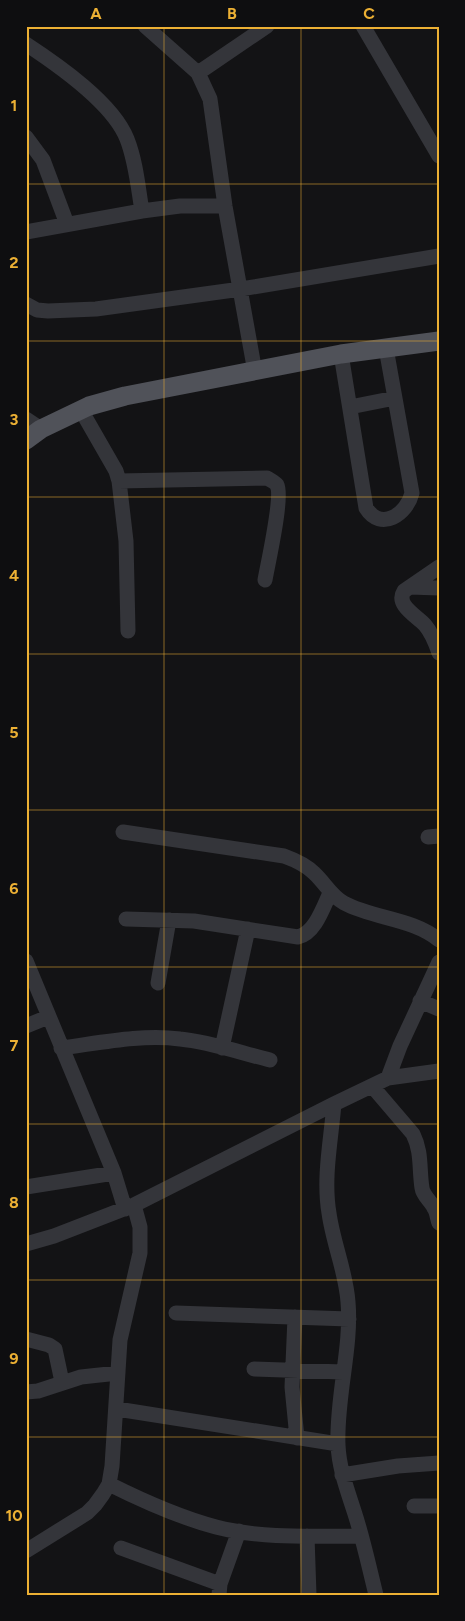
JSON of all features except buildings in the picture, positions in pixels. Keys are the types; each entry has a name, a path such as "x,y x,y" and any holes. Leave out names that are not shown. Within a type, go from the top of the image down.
{"main road":[{"path":"31,429 125,396 341,354 439,342"}],"street":[{"path":"145,26 198,73 210,99 225,206 255,372"},
{"path":"198,73 267,26"},
{"path":"363,26 439,156"},
{"path":"26,44 46,57 90,92 112,115 126,137 133,159 142,211"},
{"path":"26,137 43,160 66,224"},
{"path":"26,232 180,206 225,206"},
{"path":"26,304 37,310 48,311 96,309 241,289 439,256"},
{"path":"341,354 366,508 371,516 379,520 390,518 405,508 410,502 412,493 386,348"},
{"path":"350,407 395,398"},
{"path":"81,410 116,471 119,481 126,541 128,631"},
{"path":"119,481 267,478 273,481 277,486 278,493 277,513 265,580"},
{"path":"438,649 425,625 402,601 401,596 410,587 439,567"},
{"path":"410,587 439,588"},
{"path":"123,832 284,856 299,862 314,873 330,893 346,904 420,929 439,940"},
{"path":"126,919 194,921 290,936 304,936 310,931 330,893"},
{"path":"158,984 169,920"},
{"path":"222,1048 248,929"},
{"path":"26,961 114,1174 140,1227 140,1252 123,1324 118,1356 117,1409 109,1484 95,1505 87,1513 26,1550"},
{"path":"388,1078 420,1001 434,985 439,962"},
{"path":"420,1001 439,1009"},
{"path":"26,1026 48,1017"},
{"path":"61,1048 158,1038 180,1039 270,1060"},
{"path":"26,1244 54,1236 130,1207 388,1078 439,1071"},
{"path":"372,1086 413,1134 421,1158 422,1188 425,1196 434,1208 439,1223"},
{"path":"334,1104 327,1194 332,1228 346,1287 349,1319 338,1444 342,1475 361,1536 376,1595"},
{"path":"26,1187 114,1174"},
{"path":"176,1313 349,1319"},
{"path":"296,1318 292,1395 297,1438"},
{"path":"26,1340 49,1345 55,1349 62,1382"},
{"path":"254,1369 343,1372"},
{"path":"26,1392 38,1391 62,1382 95,1374 118,1373"},
{"path":"117,1409 338,1444"},
{"path":"342,1475 407,1465 439,1463"},
{"path":"109,1484 146,1502 186,1518 217,1527 240,1531 307,1536 361,1536"},
{"path":"414,1506 439,1506"},
{"path":"121,1548 220,1589 240,1531"},
{"path":"307,1536 309,1595"}]}
